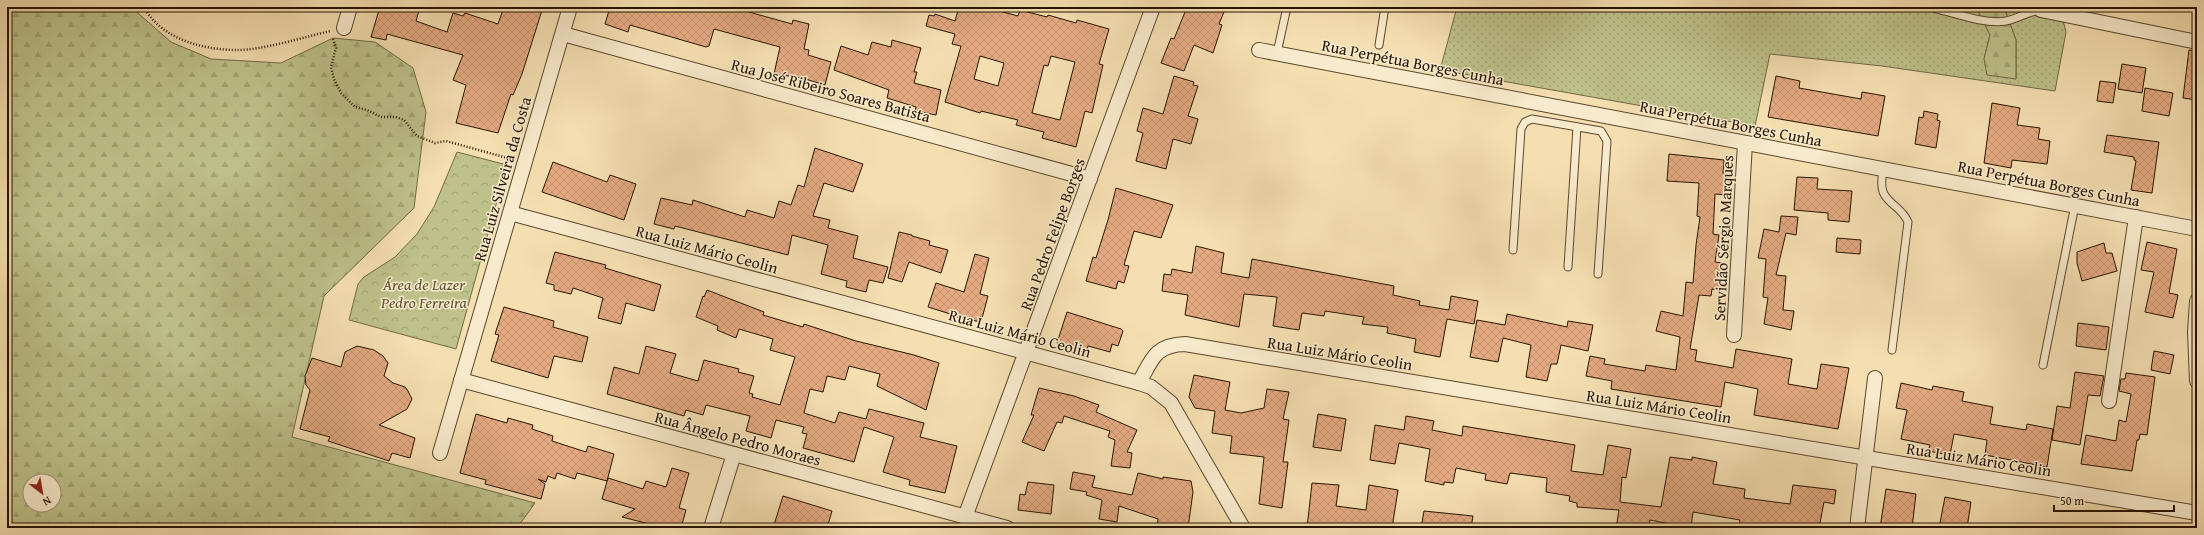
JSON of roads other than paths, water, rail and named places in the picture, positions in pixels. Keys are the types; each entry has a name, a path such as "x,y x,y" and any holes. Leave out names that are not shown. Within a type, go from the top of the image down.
{"street":[{"path":"337,29 350,7"},
{"name":"Rua Luiz Silveira da Costa","path":"440,453 570,7"},
{"name":"Rua Pedro Felipe Borges","path":"965,518 1153,7"},
{"path":"2041,10 2197,42"},
{"name":"Rua José Ribeiro Soares Batista","path":"562,34 1090,179"},
{"name":"Rua Perpétua Borges Cunha","path":"1259,50 2197,229"},
{"name":"Servidão Sérgio Marques","path":"1734,335 1746,143"},
{"name":"Rua Luiz Mário Ceolin","path":"510,213 1139,383 1152,358 1161,348 1173,344 1185,344 2197,513"},
{"path":"2109,401 2136,217"},
{"path":"2197,301 2195,332 2197,381"},
{"path":"1857,528 1875,378"},
{"name":"Rua Ângelo Pedro Moraes","path":"461,380 965,518 1007,528"},
{"path":"1139,383 1157,391 1171,403 1243,528"},
{"path":"711,528 734,454"}],"lane":[{"path":"1277,54 1287,7"},
{"path":"1379,44 1385,7"},
{"path":"1930,7 1994,23 2008,21 2033,10 2041,10"},
{"path":"1591,130 1593,114"},
{"path":"1513,250 1521,128 1525,122 1532,119 1601,131 1607,141 1598,274"},
{"path":"1568,266 1577,127"},
{"path":"1883,169 1882,185 1884,194 1904,212 1908,222 1892,350"},
{"path":"2043,365 2075,205"}],"park label":[{"name":"Área de Lazer Pedro Ferreira","path":"424,293"}]}
